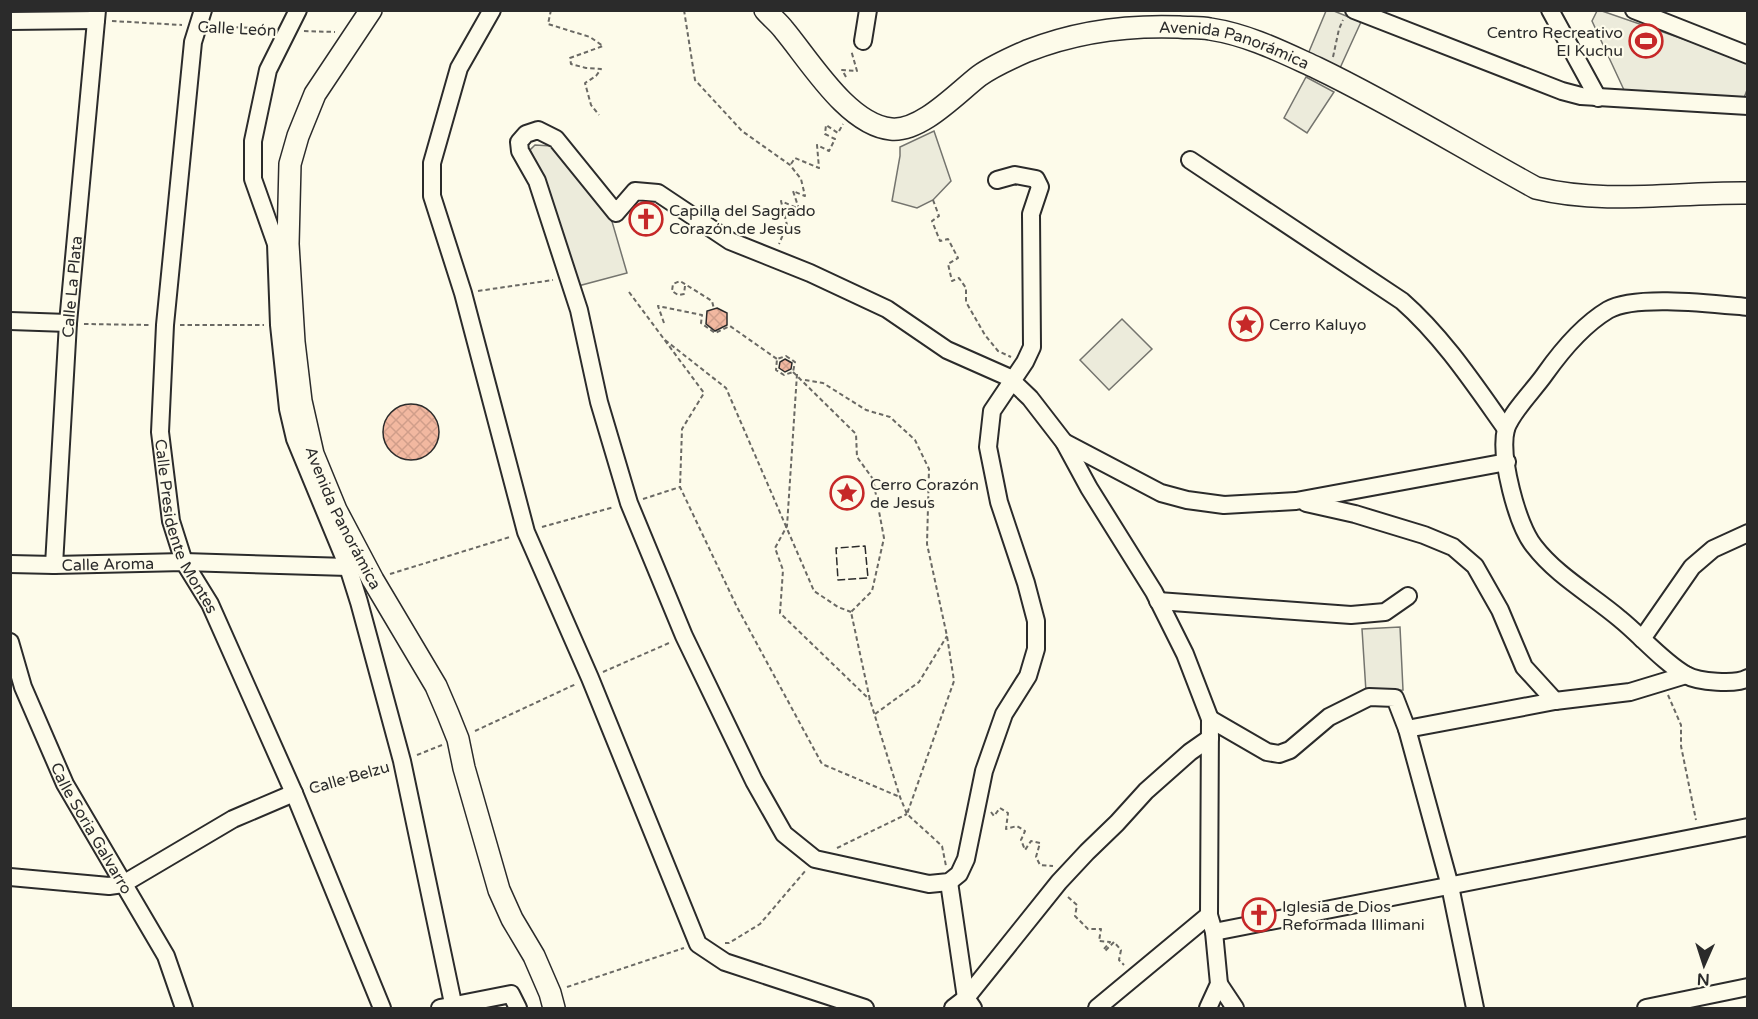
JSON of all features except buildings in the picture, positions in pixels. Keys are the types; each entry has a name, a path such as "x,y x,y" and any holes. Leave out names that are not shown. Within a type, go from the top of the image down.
{"main road":[{"name":"Avenida Panorámica","path":"371,10 315,94 298,136 290,164 282,244 308,456 373,580 435,686 458,739 464,768 499,890 512,919 534,956 554,1008"},
{"name":"Avenida Panorámica","path":"765,10 783,27 825,83 849,108 875,125 893,130 911,126 933,113 981,75 1012,58 1048,43 1123,28 1210,28 1262,42 1356,87 1536,188 1559,194 1591,197 1748,193"}],"street":[{"path":"298,10 268,70 253,141 253,179 282,244 277,276 279,325 288,409 295,439 308,456 348,567 402,761 449,1007 515,1001"},
{"path":"492,10 459,68 432,163 432,196 463,293 526,532 591,678 698,944 725,962 865,1008"},
{"path":"863,41 868,10"},
{"path":"1354,10 1562,92 1598,98 1748,105"},
{"path":"1550,10 1598,98"},
{"path":"1634,10 1748,55"},
{"path":"10,21 97,15"},
{"name":"Calle La Plata","path":"54,565 68,323 97,15"},
{"name":"Calle Presidente Montes","path":"201,18 193,42 166,314 160,432 171,521 184,562 210,604 294,793 382,1008"},
{"path":"998,180 1015,175 1036,179 1040,187 1031,214 1032,347 1025,362 1012,381 992,411 988,447 999,502 1036,621 1036,649 1028,676 1004,714 984,771 966,859 959,874 949,882 929,884 815,859 784,834 754,782 684,636 629,503 599,402 579,310 537,181 520,151 519,142 526,134 538,130 556,140 616,213 635,192 658,193 730,241 887,309 947,350 1008,377 1012,381 1030,398 1064,442 1089,488 1158,601 1185,654 1210,719 1209,915 1214,932 1219,984 1235,1008"},
{"path":"1190,160 1402,300 1426,321 1506,429"},
{"path":"1748,307 1642,301 1610,308 1585,328 1556,358 1506,429 1505,447 1510,484 1520,521 1533,546 1559,572 1621,619 1686,675 1702,680 1741,682 1748,678"},
{"path":"10,321 68,323"},
{"path":"1064,442 1161,493 1224,505 1296,501 1507,462"},
{"path":"1296,501 1355,514 1424,535 1453,547 1475,566 1500,610 1524,667 1555,700"},
{"path":"1642,639 1692,567 1713,549 1748,533"},
{"name":"Calle Aroma","path":"10,564 184,562 348,567"},
{"path":"1158,601 1351,615 1385,612 1408,596"},
{"name":"Calle Soria Galvarro","path":"10,642 23,687 64,784 166,956 184,1008"},
{"path":"1407,729 1555,700 1630,692 1686,675"},
{"path":"1210,719 1267,752 1279,754 1290,750 1329,717 1370,697 1395,698 1407,729 1450,886 1475,1008"},
{"path":"964,1005 1059,882 1146,790 1210,738"},
{"name":"Calle Belzu","path":"10,877 109,886 123,884 232,819 294,793"},
{"path":"1214,932 1748,827"},
{"path":"949,882 964,1005"},
{"path":"1097,1008 1209,915"},
{"path":"1208,1008 1219,984"},
{"path":"1646,1008 1748,987"}],"path":[{"path":"551,10 548,24 590,37 603,46 570,58 571,64 601,69 596,76 585,83 591,105 599,115"},
{"path":"684,10 695,80 742,131 790,165 801,179 805,196 793,191 799,209 780,201 787,225 773,258"},
{"name":"Calle León","path":"97,15 201,18 287,30 355,33"},
{"path":"1337,58 1333,57 1339,28"},
{"path":"846,78 842,70 857,71 851,50 867,53 863,41"},
{"path":"790,165 795,158 819,168 817,145 829,151 835,139 825,134 826,125 838,133 844,122 839,114 849,108"},
{"path":"933,200 939,216 932,221 940,241 948,239 958,258 948,264 952,281 959,279 966,288 966,302 985,335 998,351 1025,362"},
{"path":"463,293 569,278"},
{"path":"685,286 684,294 678,295 672,291 673,284 680,282 712,301 714,309"},
{"path":"629,292 704,393 682,429 680,487 737,607 822,764 900,797"},
{"path":"664,323 658,306 702,315 701,323 715,333 730,326 777,359"},
{"path":"663,338 726,388 814,591 838,608 851,612"},
{"path":"777,359 786,356 795,362 787,526 775,548 783,570 780,613 870,700"},
{"path":"777,359 776,370 784,375 795,373"},
{"path":"795,373 856,434 857,458 873,479 884,538 872,591 851,612"},
{"path":"803,380 823,383 866,410 890,417 915,440 929,469 927,544 947,636 954,681 908,814 815,859"},
{"path":"373,580 680,487"},
{"path":"851,612 870,700 900,797 908,814 942,846 949,882"},
{"name":"Calle Belzu","path":"294,793 402,761 458,739 684,636"},
{"path":"875,714 919,682 947,636"},
{"path":"1663,682 1681,724 1682,746 1700,838"},
{"path":"981,788 981,796 994,816 1000,808 1008,813 1006,829 1017,826 1025,831 1021,840 1026,850 1031,841 1040,843 1036,857 1040,865 1054,866 1061,870 1056,881 1077,905 1075,916 1088,928 1101,929 1099,941 1110,942 1104,949 1105,951 1114,942 1120,950 1119,960 1124,966 1132,962 1137,964 1129,972 1135,977"}],"shaded area":[{"path":"1326,11 1334,11 1361,22 1340,68 1308,54"},
{"name":"Centro Recreativo El Kuchu","path":"1597,11 1747,61 1747,90 1742,103 1656,102 1624,90 1592,21"},
{"path":"1306,77 1334,92 1307,133 1284,118"},
{"path":"934,131 951,181 933,200 917,208 892,201 900,147"},
{"path":"535,145 552,146 611,218 627,273 578,286 547,184 530,150"},
{"path":"1122,319 1152,349 1109,390 1080,360"},
{"path":"1400,627 1403,690 1366,692 1362,629"}],"fence":[{"path":"865,546 868,578 838,580 836,548 865,546"}],"place":[{"name":"Centro Recreativo El Kuchu","path":"1646,41"},
{"name":"Capilla del Sagrado Corazón de Jesus","path":"646,219"},
{"name":"Cerro Kaluyo","path":"1246,324"},
{"name":"Cerro Corazón de Jesus","path":"847,493"},
{"name":"Iglesia de Dios Reformada Illimani","path":"1259,915"}]}
